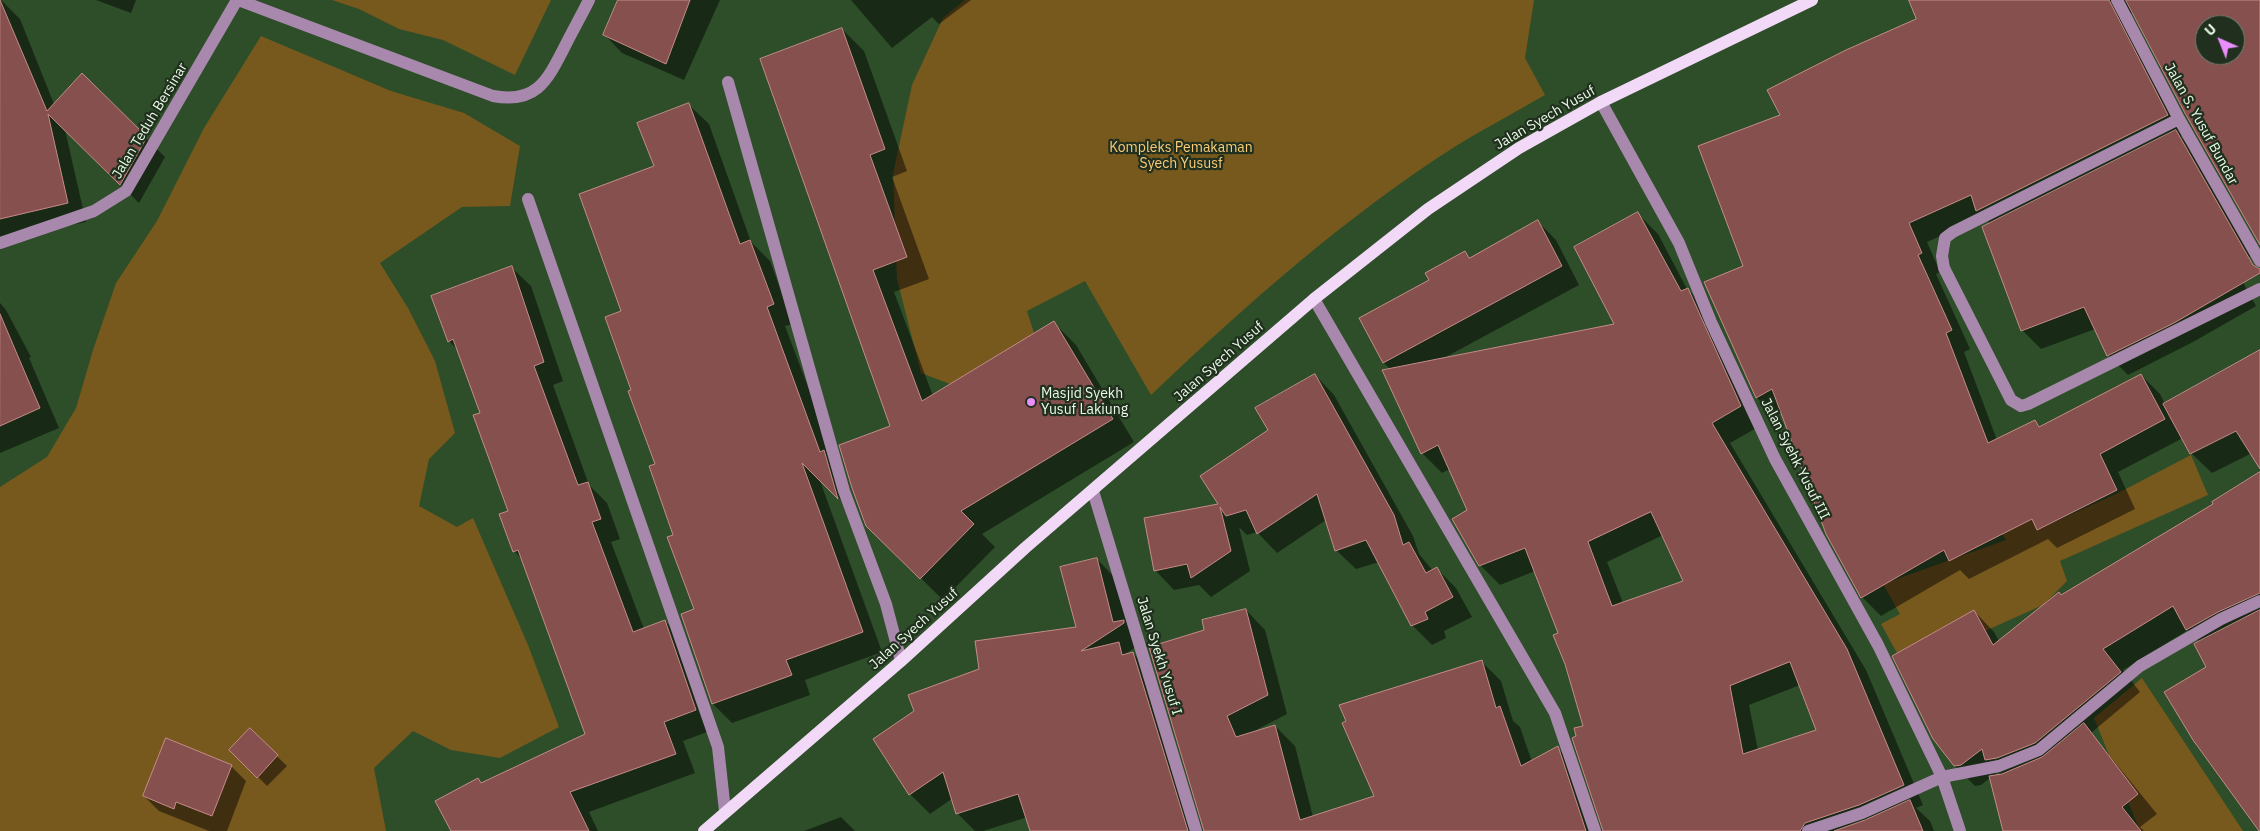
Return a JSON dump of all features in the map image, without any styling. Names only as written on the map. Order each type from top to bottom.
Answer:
[{"type":"main road","name":"Jalan Syech Yusuf","points":[[704,831],[901,661],[1026,548],[1314,299],[1428,209],[1519,148],[1601,102],[1812,0]]},
{"type":"street","points":[[237,0],[493,96],[508,99],[520,97],[538,89],[549,78],[589,0]]},
{"type":"street","name":"Jalan Teduh Bersinar","points":[[0,242],[94,211],[126,191],[237,0]]},
{"type":"street","name":"Jalan S. Yusuf Bundar","points":[[2117,0],[2179,119],[2260,261]]},
{"type":"street","points":[[728,82],[844,491],[886,604],[901,661]]},
{"type":"street","name":"Jalan Syehk Yusuf III","points":[[1601,102],[1679,243],[1711,322],[1775,459],[1878,645],[1942,777],[1960,831]]},
{"type":"street","points":[[2179,119],[1949,235],[1945,238],[1942,256],[1951,285],[2011,400],[2021,406],[2260,289]]},
{"type":"street","points":[[528,199],[718,747],[725,812]]},
{"type":"street","points":[[1314,299],[1555,713],[1595,831]]},
{"type":"street","name":"Jalan Syekh Yusuf I","points":[[1094,491],[1196,831]]},
{"type":"street","points":[[1808,831],[1862,813],[1942,777],[1999,766],[2039,750],[2140,666],[2221,619],[2260,600]]},
{"type":"green space","points":[[332,0],[551,0],[515,75],[443,40],[399,29],[359,9]]},
{"type":"green space","name":"Kompleks Pemakaman Syech Yususf","points":[[965,0],[1534,0],[1525,58],[1545,95],[1456,146],[1375,202],[1260,295],[1151,395],[1085,281],[1027,311],[1034,333],[950,384],[921,373],[897,279],[893,174],[912,85],[943,18]]},
{"type":"green space","points":[[261,36],[391,91],[464,113],[520,146],[510,206],[462,207],[380,263],[408,308],[435,361],[455,433],[429,459],[419,506],[457,527],[473,518],[528,645],[559,727],[500,758],[451,750],[413,731],[374,768],[386,831],[0,831],[0,487],[47,457],[76,408],[116,283],[157,221],[204,128]]},
{"type":"green space","points":[[2191,455],[2208,495],[2060,561],[2067,581],[2043,605],[1985,631],[1974,610],[1897,653],[1881,624],[1900,614],[1883,584],[2006,540],[1974,486],[2010,474],[2037,530],[2118,493]]},
{"type":"green space","points":[[2142,678],[2243,831],[2140,831],[2094,718]]},
{"type":"building","points":[[0,0],[47,111],[82,73],[147,137],[120,185],[48,114],[68,203],[0,219]]},
{"type":"building","points":[[618,0],[690,0],[666,64],[603,35]]},
{"type":"building","points":[[1909,0],[2109,0],[2168,115],[1976,211],[1971,195],[1909,223],[1922,253],[1918,255],[1952,330],[1946,333],[1988,443],[2035,420],[2039,427],[2141,374],[2165,419],[2100,454],[2117,490],[2037,530],[2032,519],[1949,561],[1944,550],[1861,598],[1826,534],[1772,389],[1756,398],[1704,282],[1743,266],[1698,146],[1780,115],[1767,90],[1846,50],[1916,19]]},
{"type":"building","points":[[2126,0],[2260,0],[2260,245],[2186,115]]},
{"type":"building","points":[[842,28],[885,149],[870,155],[907,257],[873,270],[922,401],[1054,321],[1113,419],[961,511],[974,524],[920,579],[866,526],[852,488],[839,445],[890,426],[760,59]]},
{"type":"building","points":[[689,103],[740,244],[750,240],[774,304],[767,307],[820,452],[824,450],[838,499],[802,463],[863,632],[786,660],[792,675],[712,704],[681,614],[694,609],[667,537],[673,535],[649,466],[655,464],[628,391],[631,390],[605,317],[621,311],[579,194],[654,166],[637,123]]},
{"type":"building","points":[[2176,130],[2253,265],[2260,269],[2260,273],[2174,323],[2107,356],[2084,307],[2021,331],[1982,227]]},
{"type":"building","points":[[1638,212],[1681,291],[1688,288],[1741,406],[1712,423],[1847,649],[1904,785],[1859,805],[1805,823],[1800,831],[1603,831],[1572,738],[1576,736],[1574,728],[1583,726],[1565,664],[1553,635],[1558,633],[1525,548],[1479,566],[1452,519],[1467,510],[1438,445],[1421,454],[1382,370],[1614,324],[1574,247]],"holes":[[[1651,512],[1683,581],[1612,606],[1588,542]],[[1790,662],[1816,730],[1743,754],[1730,686]]]},
{"type":"building","points":[[1538,220],[1562,266],[1383,363],[1359,318],[1429,280],[1425,273],[1465,251],[1469,258]]},
{"type":"building","points":[[512,266],[544,362],[534,366],[578,485],[588,482],[601,519],[592,522],[633,632],[665,620],[696,710],[664,722],[676,754],[570,792],[589,831],[451,831],[435,801],[478,778],[481,783],[585,734],[518,550],[513,552],[499,514],[508,511],[473,415],[480,413],[453,339],[448,342],[431,296]]},
{"type":"building","points":[[0,314],[40,408],[0,426]]},
{"type":"building","points":[[2260,350],[2260,469],[2236,431],[2190,454],[2163,404]]},
{"type":"building","points":[[1315,374],[1394,515],[1403,545],[1409,542],[1426,573],[1437,567],[1453,597],[1425,612],[1428,619],[1411,626],[1366,540],[1335,551],[1317,494],[1257,534],[1246,510],[1226,516],[1220,507],[1231,551],[1191,578],[1187,564],[1154,571],[1144,518],[1218,504],[1200,476],[1268,430],[1255,408]]},
{"type":"building","points":[[2260,472],[2260,593],[2218,612],[2186,630],[2173,606],[2103,649],[2121,672],[2035,743],[1997,758],[1985,760],[1982,749],[1961,765],[1954,766],[1933,739],[1892,656],[1974,610],[1993,645],[2059,592],[2061,595],[2213,504],[2212,502]]},
{"type":"building","points":[[1097,558],[1113,622],[1124,620],[1124,623],[1081,651],[1119,642],[1122,655],[1133,652],[1188,831],[1030,831],[1018,794],[956,814],[943,772],[909,795],[873,739],[914,711],[908,695],[979,669],[975,641],[1076,627],[1060,567]]},
{"type":"building","points":[[1246,609],[1268,695],[1227,716],[1236,737],[1275,725],[1300,820],[1374,796],[1342,723],[1346,721],[1339,705],[1482,660],[1496,708],[1500,706],[1521,766],[1558,746],[1586,831],[1204,831],[1149,647],[1204,630],[1202,620]]},
{"type":"building","points":[[2260,610],[2259,831],[2193,740],[2164,692],[2206,667],[2194,644]]},
{"type":"building","points":[[2084,723],[2138,794],[2122,807],[2141,831],[2003,831],[1989,776],[2002,774],[2042,757]]},
{"type":"building","points":[[250,728],[278,755],[257,778],[229,750]]},
{"type":"building","points":[[166,738],[232,765],[212,816],[176,802],[174,809],[143,796]]},
{"type":"building","points":[[1910,800],[1923,831],[1834,831],[1865,820]]},
{"type":"place","name":"Masjid Syekh Yusuf Lakiung","points":[[1031,402]]}]
